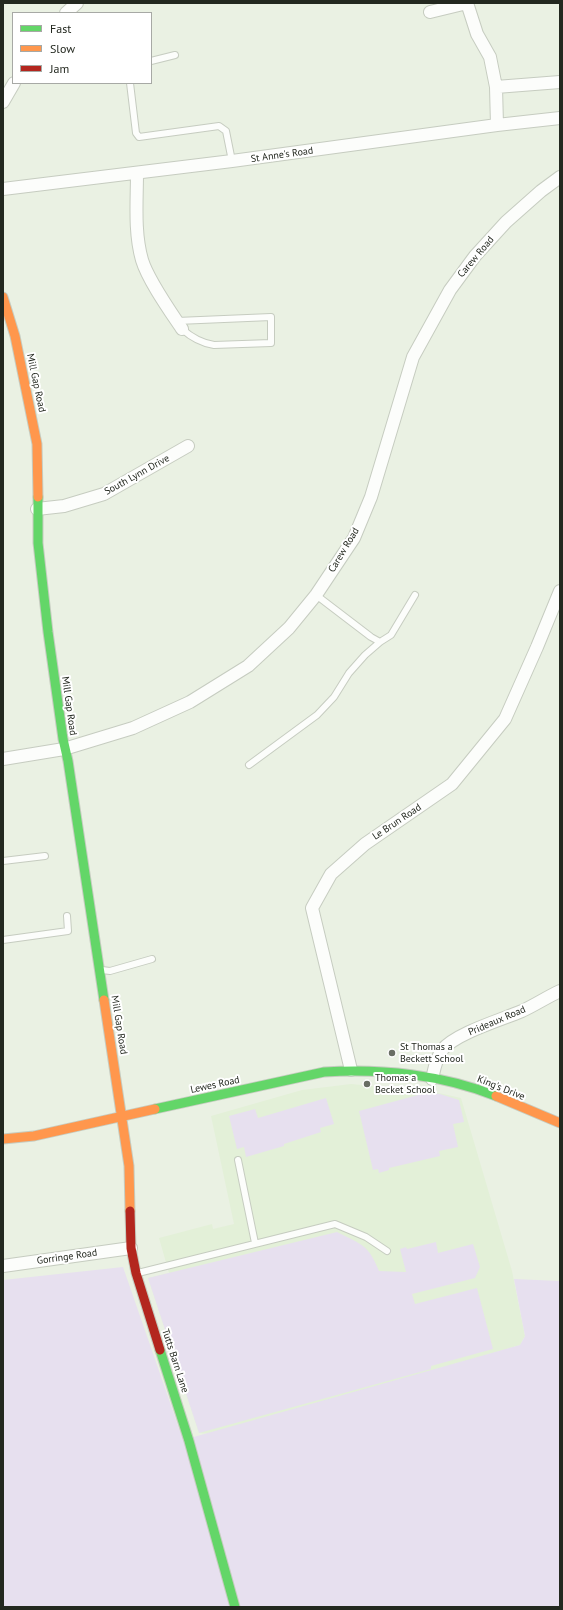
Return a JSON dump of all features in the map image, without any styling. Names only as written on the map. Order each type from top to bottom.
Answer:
[{"type":"street","points":[[67,12],[77,3]]},
{"type":"street","points":[[430,12],[463,4],[468,6],[477,34],[490,57],[496,87],[497,125]]},
{"type":"street","points":[[496,87],[560,82]]},
{"type":"street","points":[[3,102],[13,84]]},
{"type":"street","name":"St Anne's Road","points":[[3,189],[560,118]]},
{"type":"street","points":[[137,173],[137,236],[142,260],[147,272],[179,325]]},
{"type":"street","name":"Carew Road","points":[[3,759],[64,749],[133,728],[190,702],[248,666],[289,628],[316,595],[354,538],[371,497],[413,357],[450,290],[475,256],[506,222],[541,191],[560,177]]},
{"type":"street","name":"Mill Gap Road","points":[[3,297],[15,336],[37,444],[38,543],[46,617],[64,749],[68,761],[99,970],[123,1117]]},
{"type":"street","name":"South Lynn Drive","points":[[37,509],[64,506],[104,494],[188,446]]},
{"type":"street","name":"Le Brun Road","points":[[351,1070],[312,908],[332,874],[365,844],[452,784],[505,719],[560,591]]},
{"type":"street","name":"Prideaux Road","points":[[432,1079],[437,1059],[443,1050],[452,1042],[462,1036],[523,1010],[560,991]]},
{"type":"street","name":"Lewes Road","points":[[3,1139],[34,1136],[324,1072],[351,1070],[381,1071],[432,1079]]},
{"type":"street","name":"King's Drive","points":[[432,1079],[473,1087],[560,1123]]},
{"type":"street","name":"Tutts Barn Lane","points":[[123,1117],[129,1166],[131,1248],[136,1273],[189,1441],[235,1607]]},
{"type":"street","name":"Gorringe Road","points":[[3,1266],[131,1248]]},
{"type":"lane","points":[[152,61],[175,55]]},
{"type":"lane","points":[[130,84],[136,133],[139,137],[219,126],[226,131],[232,161]]},
{"type":"lane","points":[[271,317],[271,343],[214,345],[204,343],[188,335],[179,325],[271,317]]},
{"type":"lane","points":[[316,595],[371,637],[380,642]]},
{"type":"lane","points":[[249,765],[317,715],[334,697],[349,673],[365,655],[391,635],[415,595]]},
{"type":"lane","points":[[3,861],[45,856]]},
{"type":"lane","points":[[3,940],[68,931],[68,916]]},
{"type":"lane","points":[[99,970],[110,971],[152,959]]},
{"type":"lane","points":[[238,1160],[255,1243]]},
{"type":"lane","points":[[136,1273],[335,1224],[366,1237],[387,1251]]},
{"type":"shaded area","points":[[351,1084],[434,1092],[461,1098],[512,1271],[525,1336],[520,1345],[487,1355],[208,1434],[199,1433],[148,1278],[169,1273],[159,1238],[212,1224],[213,1229],[234,1224],[211,1116],[302,1090]]},
{"type":"shaded area","points":[[418,1092],[440,1094],[459,1100],[464,1122],[453,1124],[458,1147],[439,1151],[440,1156],[389,1168],[389,1170],[379,1173],[378,1169],[373,1170],[359,1111],[418,1095]]},
{"type":"shaded area","points":[[326,1098],[334,1124],[320,1128],[321,1132],[284,1144],[284,1146],[246,1157],[244,1147],[237,1149],[229,1116],[255,1109],[258,1118]]},
{"type":"shaded area","points":[[337,1232],[363,1246],[371,1255],[379,1271],[406,1272],[400,1249],[406,1247],[407,1249],[436,1242],[438,1253],[473,1244],[480,1267],[475,1278],[412,1294],[415,1304],[477,1288],[493,1349],[431,1366],[431,1369],[199,1433],[148,1278]]},
{"type":"shaded area","points":[[123,1267],[183,1440],[520,1345],[525,1336],[514,1279],[560,1281],[560,1607],[3,1607],[3,1280]]},
{"type":"traffic: fast","points":[[38,497],[38,543],[48,632],[63,739],[68,761],[104,1000]]},
{"type":"traffic: fast","points":[[155,1109],[324,1072],[346,1071],[389,1072],[433,1078],[455,1083],[496,1096]]},
{"type":"traffic: fast","points":[[160,1350],[189,1441],[235,1607]]},
{"type":"traffic: slow","points":[[3,297],[15,336],[37,444],[38,497]]},
{"type":"traffic: slow","points":[[104,1000],[129,1166],[130,1211]]},
{"type":"traffic: slow","points":[[496,1096],[560,1123]]},
{"type":"traffic: slow","points":[[3,1139],[34,1136],[155,1109]]},
{"type":"traffic: jam","points":[[130,1211],[131,1248],[136,1273],[160,1350]]},
{"type":"place","name":"St Thomas a Beckett School","points":[[392,1053]]},
{"type":"place","name":"Thomas a Becket School","points":[[367,1084]]}]
